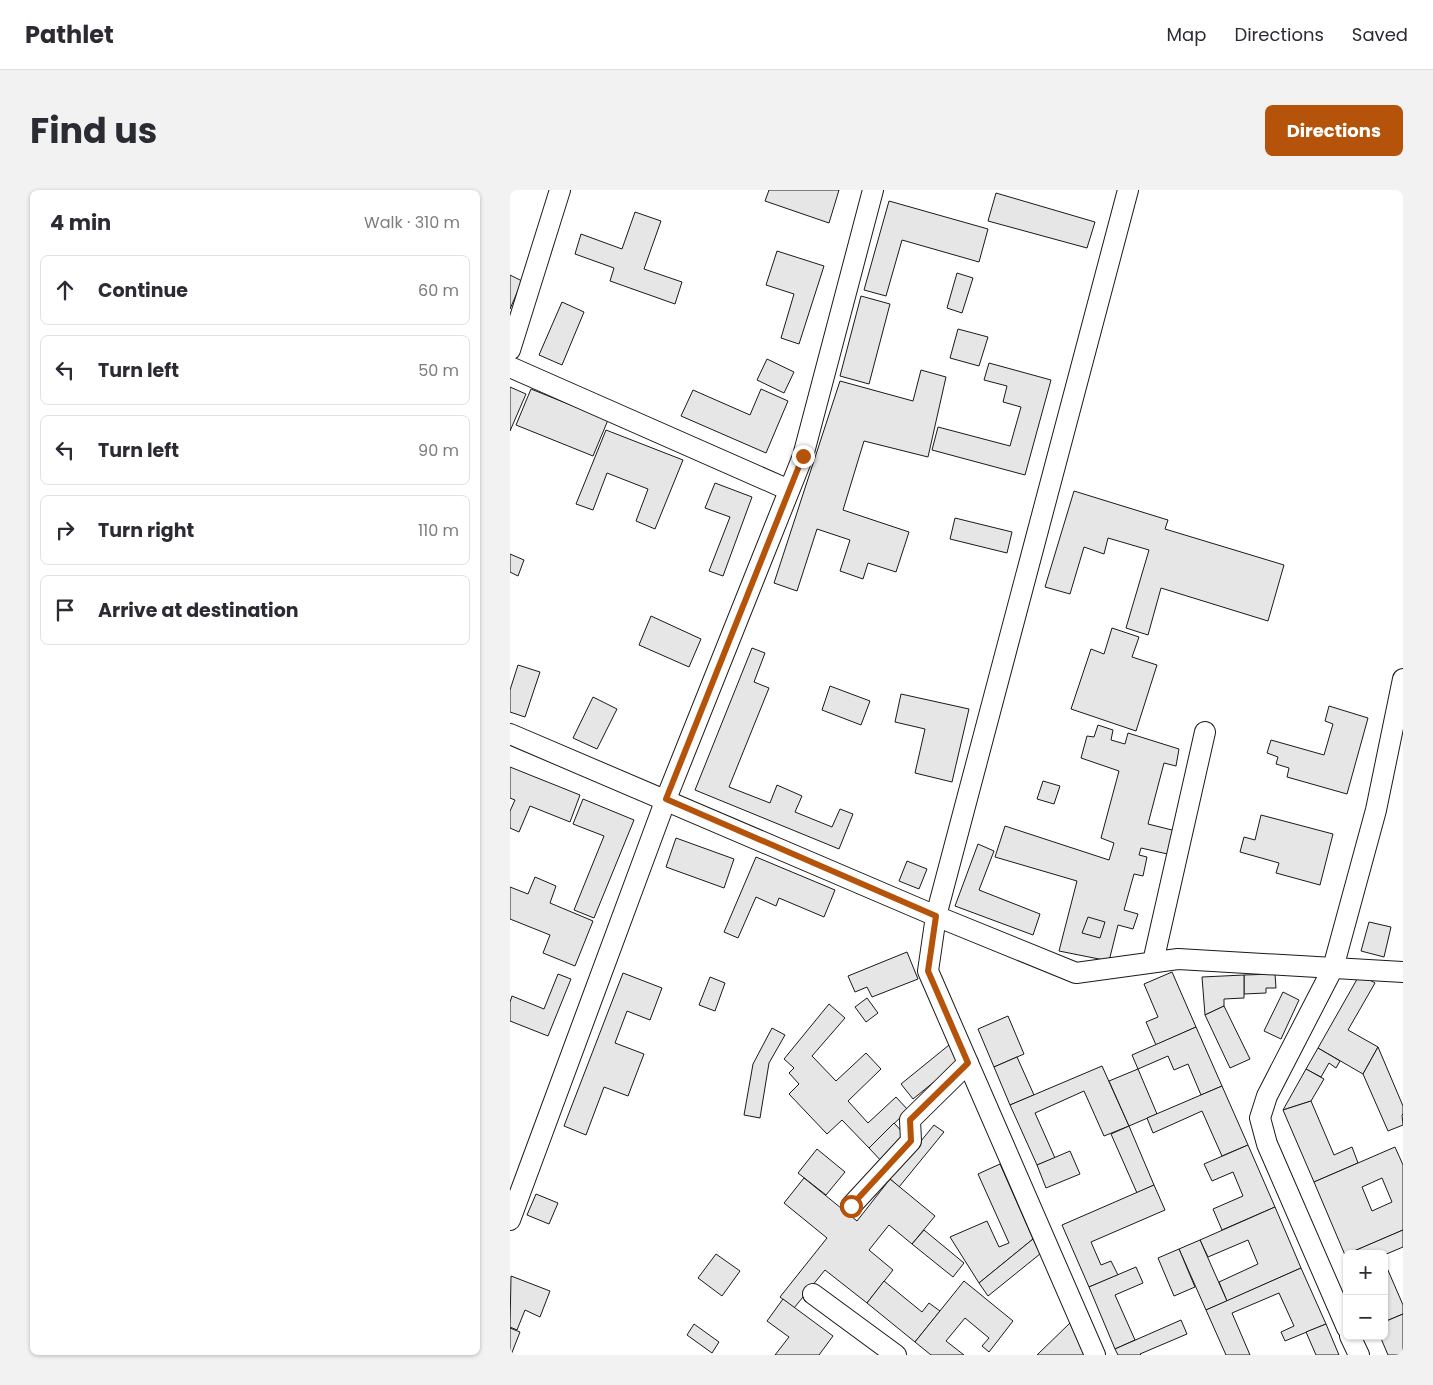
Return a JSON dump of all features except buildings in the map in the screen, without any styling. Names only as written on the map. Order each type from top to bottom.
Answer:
[{"type":"street","points":[[510,350],[560,190]]},
{"type":"street","points":[[510,1220],[666,799],[803,456],[873,190]]},
{"type":"street","points":[[1095,1355],[928,971],[936,916],[1128,190]]},
{"type":"street","points":[[510,367],[789,490]]},
{"type":"street","points":[[1343,1319],[1267,1144],[1260,1118],[1267,1096],[1333,968],[1376,810],[1403,679]]},
{"type":"street","points":[[1153,962],[1205,732]]},
{"type":"street","points":[[510,734],[666,799],[936,916],[1076,973],[1178,959],[1403,972]]},
{"type":"street","points":[[851,1206],[911,1141],[910,1120],[968,1063]]},
{"type":"street","points":[[813,1294],[896,1355]]},
{"type":"street","points":[[1352,1340],[1358,1355]]},
{"type":"route","points":[[803,456],[666,799],[936,916],[928,971],[968,1063],[910,1120],[911,1141],[851,1206]]}]
